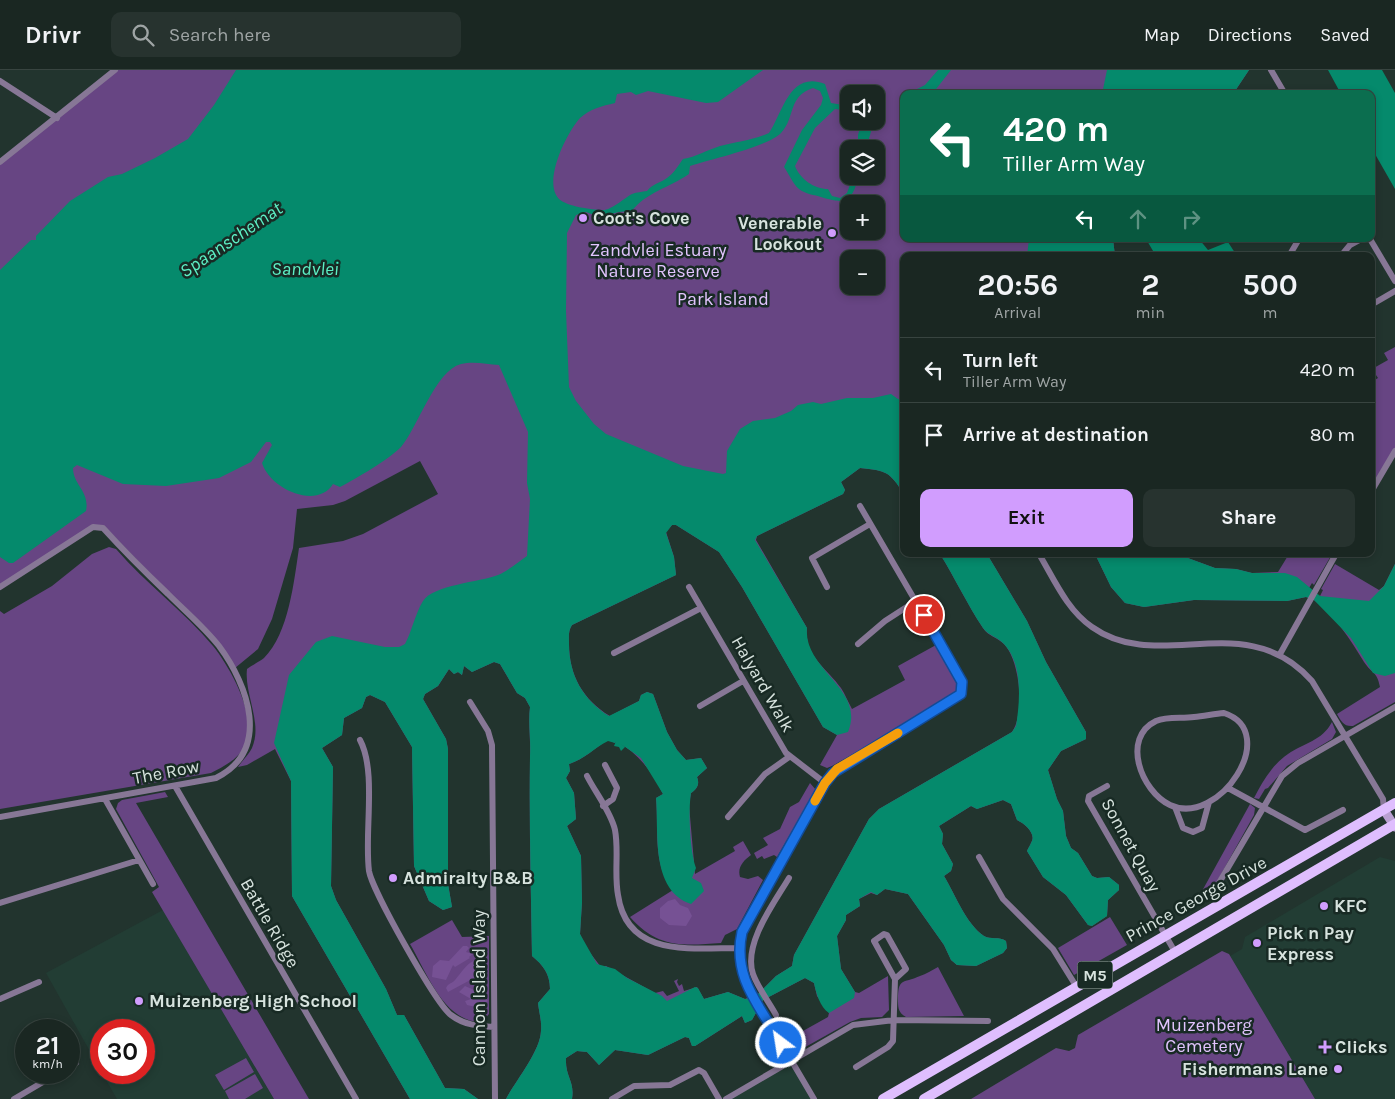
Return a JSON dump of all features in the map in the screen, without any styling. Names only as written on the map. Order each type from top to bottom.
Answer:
[{"type":"main road","name":"Prince George Drive","points":[[883,1099],[1395,803]]},
{"type":"main road","name":"Prince George Drive","points":[[924,1099],[1395,825]]},
{"type":"street","points":[[0,162],[115,70]]},
{"type":"street","points":[[1271,70],[1283,90]]},
{"type":"street","points":[[0,81],[57,118]]},
{"type":"street","points":[[1344,252],[1356,242]]},
{"type":"street","points":[[1372,242],[1395,281]]},
{"type":"street","points":[[1375,303],[1395,291]]},
{"type":"street","points":[[1375,485],[1395,451]]},
{"type":"street","points":[[814,1099],[750,991],[740,969],[739,948],[742,932],[825,783],[842,766],[958,698],[963,687],[961,680],[860,506]]},
{"type":"street","points":[[827,587],[811,560],[813,557],[870,524]]},
{"type":"street","name":"The Row","points":[[0,587],[93,527],[100,527],[208,633],[235,671],[250,722],[249,739],[243,754],[232,768],[216,778],[0,817]]},
{"type":"street","points":[[1041,557],[1077,614],[1091,626],[1113,639],[1136,644],[1248,644],[1280,654],[1300,667],[1312,681],[1383,799],[1384,810],[1395,825]]},
{"type":"street","points":[[1280,654],[1334,557]]},
{"type":"street","name":"Halyard Walk","points":[[689,587],[789,757],[825,783]]},
{"type":"street","points":[[858,644],[885,622],[916,601]]},
{"type":"street","points":[[614,653],[701,608]]},
{"type":"street","points":[[700,706],[743,681]]},
{"type":"street","name":"Cannon Island Way","points":[[470,702],[488,731],[492,745],[495,1099]]},
{"type":"street","points":[[1216,888],[1275,785],[1289,769],[1395,707]]},
{"type":"street","points":[[1224,712],[1237,719],[1246,731],[1247,753],[1228,788],[1209,802],[1192,807],[1175,807],[1162,801],[1146,783],[1138,765],[1143,734],[1149,725],[1159,720],[1224,712]]},
{"type":"street","points":[[360,740],[367,759],[368,863],[373,887],[446,1010],[471,1025],[494,1027]]},
{"type":"street","points":[[728,818],[765,774],[789,757]]},
{"type":"street","points":[[603,806],[613,799],[617,788],[605,766]]},
{"type":"street","points":[[587,776],[615,830],[619,902],[626,919],[634,929],[653,942],[665,946],[739,948]]},
{"type":"street","name":"Battle Ridge","points":[[175,786],[356,1099]]},
{"type":"street","name":"Sonnet Quay","points":[[1107,786],[1089,796],[1088,801],[1175,952]]},
{"type":"street","points":[[1228,788],[1305,830],[1343,810]]},
{"type":"street","points":[[105,799],[153,884]]},
{"type":"street","points":[[1383,799],[1395,803]]},
{"type":"street","points":[[1175,807],[1183,828],[1193,832],[1202,828],[1209,802]]},
{"type":"street","points":[[979,857],[1003,899],[1053,949],[1076,986]]},
{"type":"street","points":[[0,903],[139,860]]},
{"type":"street","points":[[776,1015],[753,975],[752,967],[756,937],[789,878]]},
{"type":"street","points":[[742,932],[756,937]]},
{"type":"street","points":[[856,1067],[890,1045],[893,1038],[895,979],[874,941],[884,934],[887,935],[906,969],[895,979]]},
{"type":"street","points":[[0,999],[38,982]]},
{"type":"street","points":[[726,1099],[854,1025],[894,1020],[988,1021]]},
{"type":"street","points":[[612,1099],[634,1086],[670,1085],[699,1070],[706,1076],[719,1099]]},
{"type":"street","points":[[14,1099],[40,1084]]},
{"type":"shaded area","points":[[1380,857],[1395,861],[1395,1099],[1315,1099],[1230,956],[1242,949],[1245,937]]},
{"type":"shaded area","points":[[675,899],[680,905],[688,908],[692,916],[686,926],[669,925],[660,918],[660,908],[668,901]]},
{"type":"shaded area","name":"Muizenberg High School","points":[[163,910],[274,1099],[117,1099],[108,1084],[155,1084],[155,1019],[90,1019],[90,1051],[80,1034],[80,1019],[72,1019],[46,973]]},
{"type":"shaded area","points":[[463,946],[469,948],[466,952],[473,954],[470,958],[455,967],[453,965],[446,980],[432,977],[433,966],[440,960],[449,961]]},
{"type":"shaded area","points":[[475,960],[480,963],[474,978],[448,992],[447,986],[454,981],[466,966]]},
{"type":"shaded area","points":[[465,986],[481,993],[488,1001],[480,1008],[467,1005],[465,1001],[471,999],[459,992]]},
{"type":"shaded area","points":[[791,1061],[814,1099],[726,1099]]},
{"type":"green space","name":"Sandvlei","points":[[115,70],[1249,70],[1236,90],[900,90],[900,242],[1113,242],[1115,252],[900,252],[900,488],[891,476],[882,471],[860,468],[841,482],[845,490],[843,494],[757,536],[756,540],[807,628],[807,638],[813,654],[841,688],[852,709],[905,680],[898,666],[936,645],[959,683],[959,690],[955,696],[832,766],[827,768],[820,765],[837,735],[823,727],[742,587],[719,552],[676,525],[672,525],[666,532],[674,557],[676,575],[572,625],[569,639],[572,666],[579,686],[592,702],[610,716],[639,701],[641,695],[647,692],[653,694],[667,732],[677,750],[686,760],[701,758],[707,768],[697,777],[698,784],[691,793],[689,805],[695,874],[735,851],[733,847],[743,841],[751,855],[740,867],[740,877],[748,879],[758,876],[763,880],[737,929],[725,935],[721,943],[694,945],[671,943],[650,935],[640,927],[630,917],[673,890],[666,880],[659,858],[656,798],[663,794],[649,770],[638,757],[616,741],[615,743],[608,740],[585,756],[569,764],[570,771],[566,778],[574,793],[576,819],[567,826],[581,856],[582,902],[580,934],[587,949],[601,967],[606,966],[655,993],[663,991],[667,996],[679,991],[674,981],[678,979],[679,986],[682,984],[684,991],[697,987],[704,999],[728,992],[745,999],[758,994],[776,976],[792,966],[794,955],[869,819],[879,809],[1012,732],[1016,724],[1019,687],[1014,662],[1004,644],[987,633],[983,628],[942,557],[989,557],[1027,621],[1046,662],[1086,732],[1086,739],[1061,751],[1048,770],[1057,799],[1063,811],[1066,836],[1071,848],[1078,853],[1092,876],[1097,878],[1109,877],[1119,885],[1119,890],[1108,900],[1107,916],[1092,926],[1088,925],[1066,895],[1043,877],[1027,851],[1032,840],[1031,833],[1027,827],[1017,820],[1011,804],[1003,800],[977,809],[971,806],[939,826],[943,834],[942,844],[953,864],[951,871],[944,876],[966,916],[978,931],[984,936],[1006,941],[1007,948],[1003,953],[976,966],[957,965],[951,960],[944,945],[908,894],[885,889],[877,895],[871,893],[859,899],[860,906],[846,915],[846,920],[837,936],[841,969],[855,992],[859,993],[888,976],[889,1010],[882,1017],[861,1018],[850,1022],[800,1050],[794,1051],[785,1041],[828,1017],[829,1013],[817,996],[814,983],[805,978],[763,1000],[752,1020],[745,1023],[742,1016],[695,1046],[692,1046],[689,1038],[685,1037],[648,1055],[615,1050],[599,1065],[587,1052],[577,1051],[566,1058],[573,1093],[572,1099],[506,1099],[537,1048],[541,1028],[538,1003],[550,989],[549,979],[545,970],[532,956],[530,707],[525,698],[517,693],[500,664],[494,662],[472,672],[464,666],[462,675],[458,672],[454,674],[449,669],[438,686],[425,694],[423,699],[446,739],[448,749],[448,884],[452,907],[443,910],[429,901],[414,866],[412,747],[385,702],[370,695],[366,697],[362,708],[344,718],[342,735],[322,748],[333,767],[331,886],[336,900],[386,989],[397,1015],[404,1015],[445,1088],[464,1089],[478,1099],[410,1099],[292,896],[291,781],[275,749],[247,765],[238,767],[251,750],[255,738],[247,669],[264,658],[279,635],[289,606],[299,548],[343,541],[363,534],[438,494],[420,461],[345,501],[333,505],[297,509],[293,548],[272,619],[258,649],[235,668],[218,643],[103,525],[93,525],[0,586],[0,162]]},
{"type":"green space","points":[[1395,347],[1395,451],[1375,485],[1375,380],[1378,378],[1375,374],[1375,367],[1388,360],[1384,353]]},
{"type":"green space","points":[[109,547],[116,549],[190,621],[220,655],[234,678],[245,705],[249,730],[245,747],[227,764],[211,773],[0,809],[0,611],[4,614],[52,586],[92,554]]},
{"type":"green space","points":[[1096,557],[1185,557],[1215,568],[1236,569],[1252,573],[1278,572],[1287,557],[1330,557],[1314,585],[1312,583],[1309,588],[1320,596],[1323,590],[1321,589],[1335,564],[1379,590],[1384,586],[1395,564],[1395,702],[1353,726],[1347,726],[1341,721],[1337,714],[1380,687],[1379,682],[1376,675],[1364,662],[1342,629],[1314,600],[1306,597],[1287,601],[1194,600],[1144,607],[1125,603],[1111,587]]},
{"type":"green space","points":[[1332,722],[1336,732],[1332,739],[1287,766],[1265,789],[1259,799],[1254,798],[1264,780],[1277,763],[1288,754],[1318,738]]},
{"type":"green space","points":[[810,783],[816,790],[777,857],[774,855],[764,859],[762,856],[757,859],[754,853],[768,845],[763,838],[780,829],[790,807],[799,802]]},
{"type":"green space","points":[[165,792],[168,797],[136,803],[309,1099],[274,1099],[152,892],[159,887],[116,809],[118,803],[122,800]]},
{"type":"green space","points":[[1250,804],[1255,808],[1254,815],[1210,894],[1196,902]]},
{"type":"green space","points":[[1110,917],[1127,945],[1074,975],[1058,948]]},
{"type":"green space","points":[[452,920],[462,937],[489,936],[489,1014],[482,1022],[469,1020],[457,1014],[447,1005],[430,981],[410,944]]},
{"type":"green space","name":"Muizenberg Cemetery","points":[[1222,951],[1229,954],[1315,1099],[971,1099],[1056,1048],[1069,1051],[1075,1048],[1078,1035]]},
{"type":"green space","points":[[938,967],[964,1016],[906,1017],[900,1012],[898,1006],[900,985]]},
{"type":"green space","points":[[246,1058],[254,1072],[224,1090],[215,1075]]},
{"type":"green space","points":[[255,1074],[263,1088],[245,1099],[229,1099],[225,1091]]},
{"type":"water","name":"Sandvlei","points":[[236,70],[763,70],[718,102],[706,103],[648,91],[636,95],[631,92],[617,94],[615,103],[592,110],[580,118],[569,134],[558,157],[553,181],[554,191],[559,199],[567,204],[606,210],[632,194],[647,191],[664,180],[676,169],[683,159],[720,146],[769,133],[789,95],[796,88],[803,83],[813,81],[825,84],[831,103],[840,104],[840,110],[835,109],[815,128],[795,166],[800,175],[808,182],[823,189],[828,189],[832,196],[840,198],[840,201],[801,191],[784,167],[802,130],[821,105],[823,98],[820,91],[813,88],[805,92],[795,102],[786,127],[774,138],[752,148],[690,166],[689,174],[651,195],[631,212],[618,212],[606,216],[586,212],[576,215],[567,233],[566,311],[569,387],[576,401],[594,424],[606,434],[683,466],[723,474],[726,473],[727,451],[740,429],[753,421],[775,418],[791,411],[798,405],[813,402],[821,404],[847,398],[873,398],[891,394],[900,399],[900,488],[891,476],[882,471],[860,468],[841,482],[845,490],[843,494],[757,536],[755,540],[807,628],[808,643],[814,656],[842,691],[849,704],[851,717],[848,732],[837,735],[823,727],[742,587],[719,552],[676,525],[672,525],[666,533],[674,557],[676,575],[572,625],[569,636],[572,666],[579,686],[592,702],[609,716],[639,701],[641,695],[647,692],[653,694],[667,732],[677,750],[686,760],[701,758],[707,768],[697,777],[697,786],[691,793],[690,831],[696,868],[692,878],[701,883],[704,891],[691,904],[678,897],[669,886],[663,873],[659,858],[656,798],[663,794],[641,758],[621,744],[625,747],[621,751],[619,747],[614,746],[616,741],[615,743],[608,741],[569,764],[570,771],[566,778],[574,793],[576,819],[567,826],[581,856],[582,902],[580,934],[597,964],[615,969],[627,978],[662,996],[667,1001],[695,987],[698,988],[704,999],[728,992],[745,999],[751,998],[758,994],[776,976],[792,966],[794,955],[869,819],[879,809],[1012,732],[1016,726],[1019,684],[1010,652],[1004,644],[983,628],[942,557],[989,557],[1027,621],[1046,662],[1086,732],[1086,739],[1061,751],[1048,770],[1057,799],[1063,811],[1066,836],[1071,848],[1078,853],[1092,876],[1097,878],[1109,877],[1119,885],[1119,890],[1108,900],[1107,916],[1092,926],[1088,925],[1066,895],[1043,877],[1027,851],[1032,840],[1031,833],[1027,827],[1017,820],[1011,804],[1003,800],[977,809],[971,806],[939,826],[943,834],[942,844],[953,864],[951,871],[944,876],[966,916],[978,931],[984,936],[1006,941],[1007,948],[1003,953],[976,966],[957,965],[951,960],[944,945],[908,894],[885,889],[877,895],[871,892],[859,899],[860,906],[846,915],[846,920],[837,936],[841,969],[855,992],[854,998],[829,1013],[821,1004],[814,983],[805,978],[763,1000],[752,1020],[745,1023],[742,1016],[695,1046],[692,1046],[689,1038],[685,1037],[648,1055],[615,1050],[599,1065],[587,1052],[577,1051],[566,1058],[573,1093],[572,1099],[506,1099],[537,1048],[541,1028],[538,1003],[550,989],[549,979],[545,970],[532,956],[530,707],[525,698],[517,693],[500,664],[494,662],[472,672],[464,666],[462,675],[458,672],[454,674],[449,669],[438,686],[425,694],[423,699],[446,739],[448,749],[448,884],[452,907],[443,910],[429,901],[414,866],[412,747],[385,702],[370,695],[366,697],[362,708],[344,718],[342,735],[322,748],[333,767],[331,886],[336,900],[386,989],[397,1015],[404,1015],[445,1088],[464,1089],[478,1099],[410,1099],[292,896],[291,781],[274,743],[289,675],[316,642],[332,636],[385,647],[399,647],[405,644],[420,606],[428,596],[446,588],[498,575],[527,556],[530,499],[527,483],[528,432],[499,365],[470,363],[461,364],[452,369],[435,388],[401,447],[355,479],[340,487],[333,484],[326,492],[316,495],[306,496],[294,493],[274,481],[262,463],[272,445],[270,442],[266,442],[251,462],[219,478],[166,486],[123,484],[77,465],[73,468],[74,474],[86,498],[86,511],[13,563],[9,563],[0,557],[0,270],[31,240],[36,240],[36,236],[70,201],[108,177],[122,174],[188,139],[214,105]]},
{"type":"water","points":[[938,70],[951,70],[935,90],[915,90],[925,85]]},
{"type":"water","points":[[1107,70],[1249,70],[1236,90],[1103,90]]},
{"type":"water","points":[[1328,70],[1382,70],[1395,93],[1395,189],[1375,154],[1375,90],[1339,90]]},
{"type":"water","points":[[859,130],[871,130],[869,140],[858,140]]},
{"type":"water","name":"Sandvlei","points":[[850,185],[855,185],[851,195],[844,195]]},
{"type":"water","points":[[1029,242],[1113,242],[1115,252],[1027,252]]},
{"type":"water","points":[[1148,242],[1201,242],[1208,250],[1228,242],[1234,252],[1154,252]]},
{"type":"water","points":[[1096,557],[1185,557],[1215,568],[1236,569],[1252,573],[1285,573],[1297,577],[1320,596],[1369,601],[1384,586],[1395,564],[1395,673],[1385,676],[1373,673],[1351,638],[1314,600],[1306,597],[1287,601],[1194,600],[1144,607],[1125,603],[1111,587]]},
{"type":"slow traffic","points":[[815,801],[825,783],[837,769],[898,733]]},
{"type":"place","name":"Coot's Cove","points":[[583,218]]},
{"type":"place","name":"Venerable Lookout","points":[[832,233]]},
{"type":"place","name":"Admiralty B&B","points":[[393,878]]},
{"type":"place","name":"KFC","points":[[1324,906]]},
{"type":"place","name":"Pick n Pay Express","points":[[1257,943]]},
{"type":"place","name":"Muizenberg High School","points":[[139,1001]]},
{"type":"place","name":"Clicks","points":[[1325,1047]]},
{"type":"place","name":"Fishermans Lane","points":[[1338,1069]]},
{"type":"route","points":[[781,1043],[750,991],[740,969],[739,948],[742,932],[825,783],[833,773],[958,698],[961,694],[962,682],[924,615]]},
{"type":"water label","name":"Spaanschemat","points":[[231,240]]},
{"type":"park label","name":"Zandvlei Estuary Nature Reserve","points":[[658,260]]},
{"type":"park label","name":"Park Island","points":[[723,299]]}]
